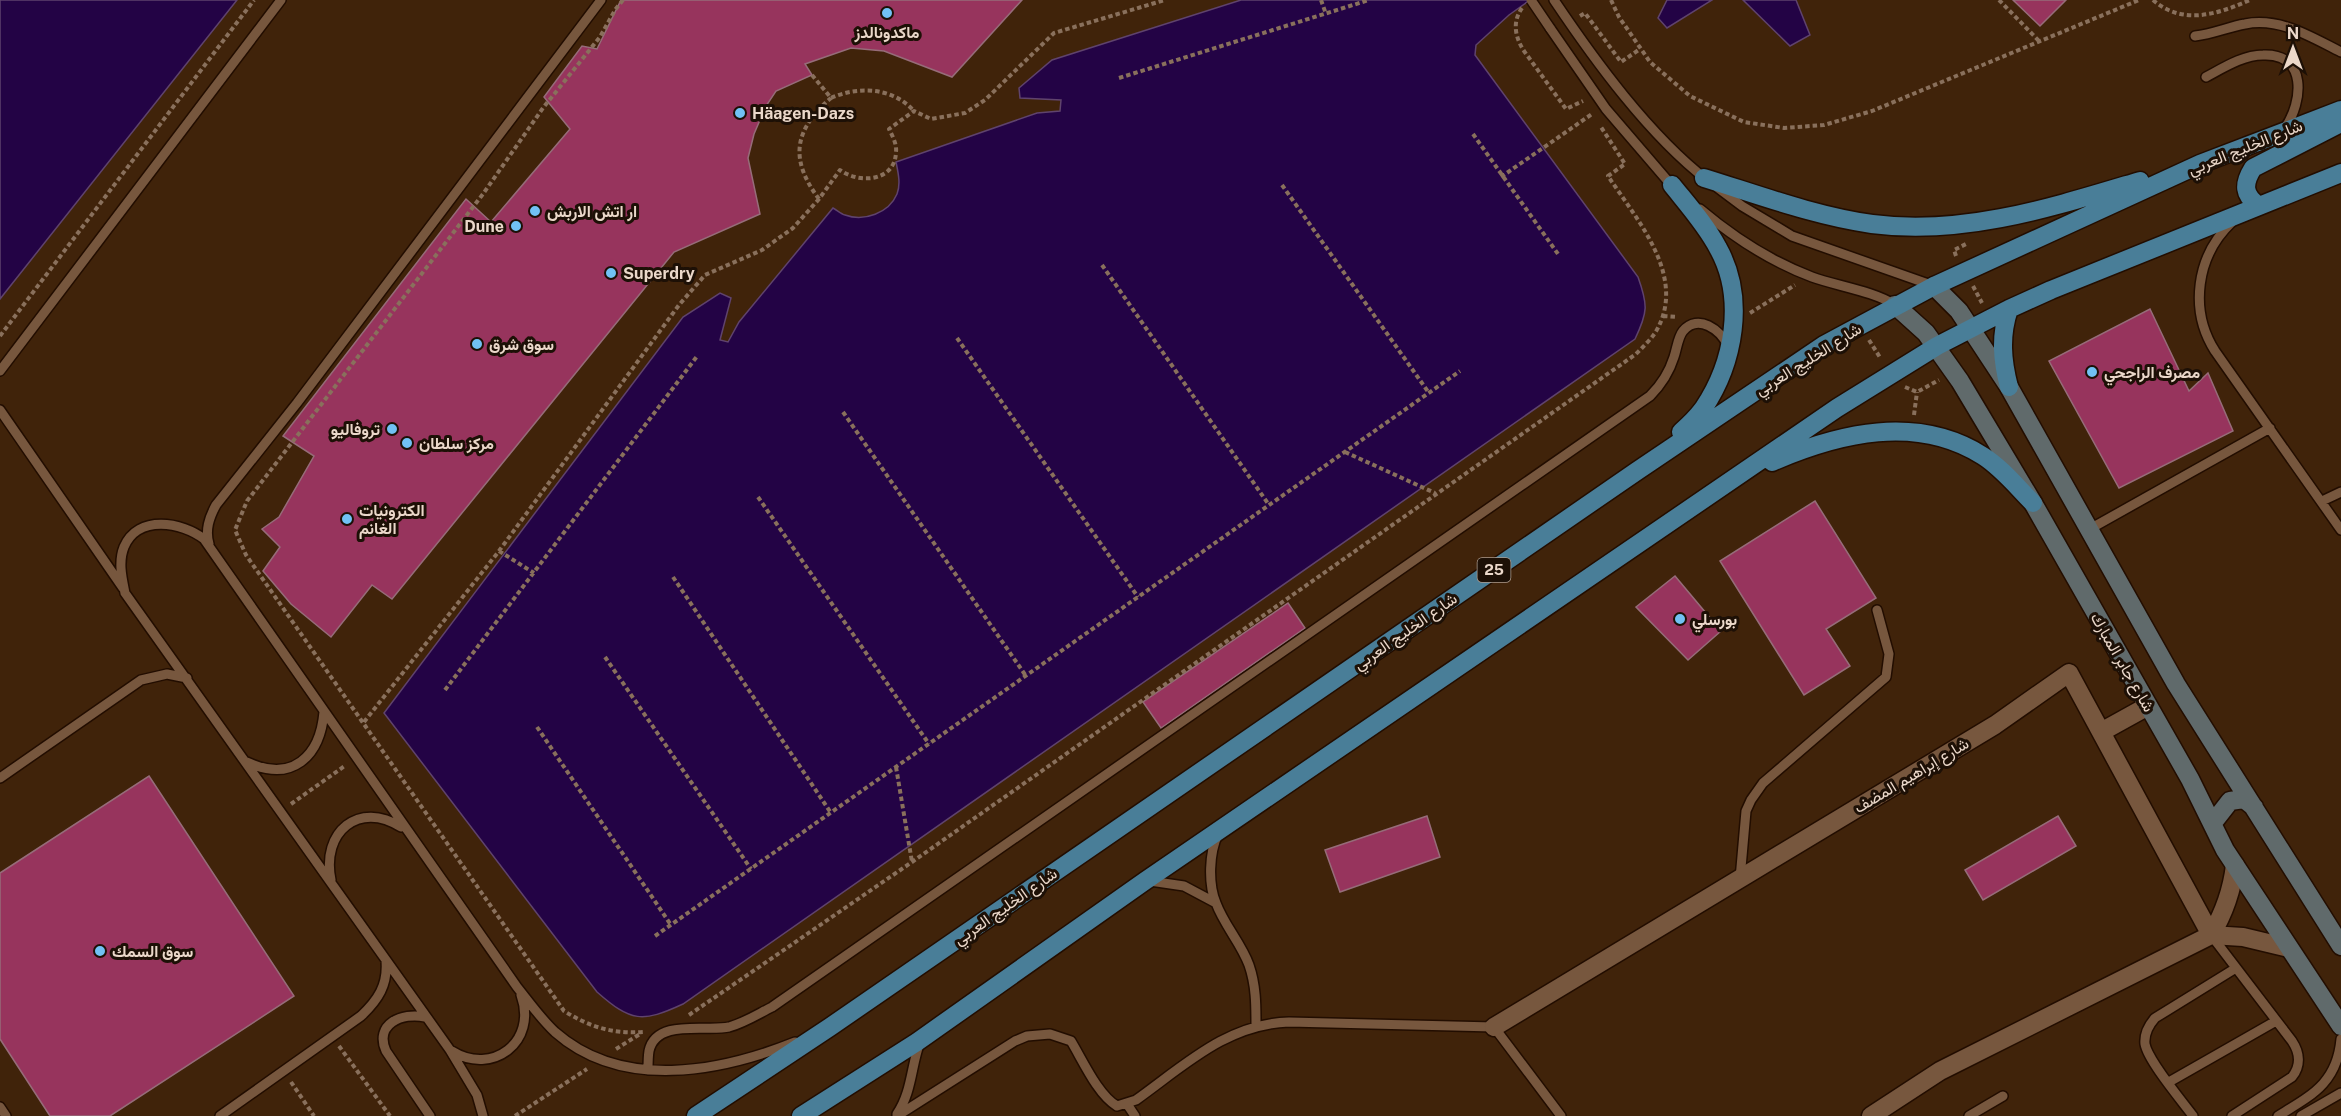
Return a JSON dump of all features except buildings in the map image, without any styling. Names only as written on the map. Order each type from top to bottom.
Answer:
[{"type":"main road","name":"شارع الخليج العربي","points":[[696,1116],[830,1027],[1637,471],[1824,345],[1934,286],[2200,164],[2341,110]]},
{"type":"main road","points":[[2259,206],[2250,199],[2246,191],[2247,178],[2253,168],[2341,123]]},
{"type":"main road","points":[[1704,178],[1837,218],[1874,224],[1932,227],[1967,224],[2018,215],[2200,164]]},
{"type":"main road","points":[[801,1116],[922,1038],[1145,881],[1837,408],[1937,346],[2051,290],[2341,173]]},
{"type":"main road","points":[[1637,471],[1677,437],[1702,411],[1725,369],[1734,323],[1732,285],[1719,250],[1672,185]]},
{"type":"main road","points":[[1934,286],[1953,304],[1971,328],[2009,387],[2186,700],[2341,945]]},
{"type":"main road","name":"شارع جابر المبارك","points":[[1896,305],[1937,346],[1960,381],[2033,503],[2190,779],[2225,850],[2341,1026]]},
{"type":"main road","points":[[2009,309],[2004,324],[2002,353],[2009,387]]},
{"type":"main road","points":[[1734,479],[1792,454],[1833,440],[1862,433],[1912,432],[1949,439],[1984,457],[2001,470],[2033,503]]},
{"type":"main road","points":[[2212,824],[2230,801],[2244,799],[2254,807]]},
{"type":"street","name":"شارع إبراهيم المضف","points":[[1494,1027],[1995,725],[2069,673],[2211,935]]},
{"type":"street","points":[[2101,732],[2148,706]]},
{"type":"street","points":[[2211,935],[2225,909],[2234,880],[2235,865]]},
{"type":"street","points":[[1871,1116],[1940,1071],[2211,935],[2243,937],[2289,948]]},
{"type":"lane","points":[[0,371],[281,0]]},
{"type":"lane","points":[[209,546],[208,521],[216,505],[297,404],[601,0]]},
{"type":"lane","points":[[1554,0],[1640,115],[1677,155],[1704,178],[1742,206],[1792,236],[1934,286]]},
{"type":"lane","points":[[1530,2],[1606,109],[1672,185],[1710,218],[1781,263],[1809,276],[1881,298],[1896,305]]},
{"type":"lane","points":[[2195,36],[2212,34],[2247,23],[2267,23],[2296,30],[2341,52]]},
{"type":"lane","points":[[2206,77],[2244,58],[2254,56],[2272,56],[2287,62],[2296,74],[2299,93],[2295,111],[2283,131]]},
{"type":"lane","points":[[2241,214],[2221,234],[2205,265],[2199,293],[2200,318],[2207,340],[2341,530]]},
{"type":"lane","points":[[648,1070],[651,1045],[663,1034],[686,1027],[727,1027],[772,1007],[1650,396],[1666,378],[1680,337],[1688,327],[1693,324],[1710,326],[1724,338],[1729,349]]},
{"type":"lane","points":[[0,410],[125,593],[450,1050],[477,1095],[483,1116]]},
{"type":"lane","points":[[2088,530],[2270,428]]},
{"type":"lane","points":[[2322,501],[2341,492]]},
{"type":"lane","points":[[125,593],[121,574],[121,555],[127,541],[140,530],[156,524],[175,524],[198,534],[209,546],[517,987],[555,1032],[574,1046],[601,1059],[631,1068],[688,1070],[740,1060],[793,1043],[830,1027]]},
{"type":"lane","points":[[1740,879],[1746,811],[1763,783],[1886,677],[1890,654],[1877,610]]},
{"type":"lane","points":[[0,778],[141,680],[167,674],[187,678]]},
{"type":"lane","points":[[247,762],[274,769],[301,763],[309,756],[317,743],[324,712]]},
{"type":"lane","points":[[332,885],[329,857],[334,839],[345,827],[361,819],[378,818],[393,822],[406,830]]},
{"type":"lane","points":[[1220,830],[1214,844],[1212,859],[1215,903],[1243,951],[1249,967],[1254,984],[1256,1025]]},
{"type":"lane","points":[[1145,881],[1162,881],[1184,886],[1215,903]]},
{"type":"lane","points":[[2211,935],[2296,1047],[2299,1060],[2296,1072],[2286,1081],[2232,1116]]},
{"type":"lane","points":[[220,1116],[361,1016],[374,1003],[384,985],[386,961]]},
{"type":"lane","points":[[2193,1116],[2147,1050],[2145,1036],[2151,1023],[2236,968]]},
{"type":"lane","points":[[450,1050],[461,1057],[481,1058],[501,1054],[514,1046],[522,1034],[525,1018],[524,1005],[517,987]]},
{"type":"lane","points":[[425,1017],[408,1015],[396,1018],[387,1025],[383,1035],[386,1051],[430,1116]]},
{"type":"lane","points":[[2169,1082],[2276,1021]]},
{"type":"lane","points":[[896,1116],[1015,1041],[1039,1034],[1050,1034],[1071,1041],[1108,1101],[1117,1106],[1127,1104],[1219,1041],[1256,1025],[1289,1022],[1494,1027],[1561,1116]]},
{"type":"lane","points":[[2278,1116],[2314,1094],[2323,1085],[2337,1063],[2341,1026]]},
{"type":"lane","points":[[896,1116],[910,1089],[922,1038]]},
{"type":"lane","points":[[2301,1116],[2341,1093]]},
{"type":"lane","points":[[1969,1116],[2003,1096]]},
{"type":"lane","points":[[1127,1104],[1136,1116]]},
{"type":"lane","points":[[0,1107],[6,1116]]},
{"type":"path","points":[[0,336],[254,0]]},
{"type":"path","points":[[515,1116],[644,1032],[624,1034],[603,1030],[582,1022],[564,1011],[246,555],[235,530],[247,501],[483,194],[543,108],[600,38],[623,0]]},
{"type":"path","points":[[819,199],[808,185],[802,171],[801,139],[808,121],[831,98],[843,93],[872,90],[902,101],[914,111],[931,119],[965,113],[985,100],[1054,33],[1165,0]]},
{"type":"path","points":[[1321,0],[1326,14]]},
{"type":"path","points":[[1119,78],[1369,0]]},
{"type":"path","points":[[1611,0],[1650,62],[1690,96],[1744,122],[1784,128],[1824,125],[1872,111],[2139,0]]},
{"type":"path","points":[[1999,0],[2039,41]]},
{"type":"path","points":[[2153,0],[2169,12],[2193,15],[2220,13],[2250,0]]},
{"type":"path","points":[[687,1016],[912,862],[1636,354],[1654,333],[1663,316],[1666,285],[1657,250],[1608,176],[1625,164],[1582,99],[1566,109],[1519,43],[1516,34],[1517,15],[1530,2]]},
{"type":"path","points":[[1585,13],[1621,62],[1640,49]]},
{"type":"path","points":[[812,75],[831,98]]},
{"type":"path","points":[[364,722],[499,551],[679,305],[705,275],[762,250],[793,228],[819,199],[840,170],[850,177],[867,180],[879,177],[891,167],[896,152],[889,129],[914,111]]},
{"type":"path","points":[[1501,177],[1592,114]]},
{"type":"path","points":[[1473,134],[1501,177],[1558,254]]},
{"type":"path","points":[[1282,185],[1429,393]]},
{"type":"path","points":[[1102,265],[1269,505]]},
{"type":"path","points":[[957,338],[1138,597]]},
{"type":"path","points":[[445,690],[698,355]]},
{"type":"path","points":[[656,936],[1461,371]]},
{"type":"path","points":[[1912,432],[1917,392]]},
{"type":"path","points":[[843,412],[1026,676]]},
{"type":"path","points":[[1345,452],[1436,493]]},
{"type":"path","points":[[758,497],[929,744]]},
{"type":"path","points":[[499,551],[534,573]]},
{"type":"path","points":[[673,577],[831,813]]},
{"type":"path","points":[[605,657],[751,869]]},
{"type":"path","points":[[537,727],[671,925]]},
{"type":"path","points":[[280,811],[378,743]]},
{"type":"path","points":[[896,767],[912,862]]},
{"type":"path","points":[[332,1036],[390,1116]]},
{"type":"path","points":[[283,1071],[314,1116]]},
{"type":"shaded area","points":[[0,0],[237,0],[0,299]]},
{"type":"shaded area","points":[[1241,0],[1530,0],[1509,15],[1476,45],[1475,55],[1638,277],[1644,295],[1645,308],[1635,339],[683,1004],[647,1016],[628,1014],[619,1009],[597,992],[384,713],[683,317],[720,293],[731,298],[720,340],[728,342],[739,322],[833,208],[852,217],[860,217],[882,211],[893,201],[897,194],[899,178],[896,162],[1037,113],[1060,111],[1061,100],[1020,98],[1019,88],[1052,60]]},
{"type":"shaded area","points":[[1667,0],[1712,0],[1667,28],[1658,18]]},
{"type":"shaded area","points":[[1743,0],[1796,0],[1810,35],[1790,46]]},
{"type":"place","name":"ماكدونالدز","points":[[887,13]]},
{"type":"place","name":"Häagen-Dazs","points":[[740,113]]},
{"type":"place","name":"ار اتش الاربش","points":[[535,211]]},
{"type":"place","name":"Dune","points":[[516,226]]},
{"type":"place","name":"Superdry","points":[[611,273]]},
{"type":"place","name":"سوق شرق","points":[[477,344]]},
{"type":"place","name":"مصرف الراجحي","points":[[2092,372]]},
{"type":"place","name":"تروفاليو","points":[[392,429]]},
{"type":"place","name":"مركز سلطان","points":[[407,443]]},
{"type":"place","name":"الكترونيات الغانم","points":[[347,519]]},
{"type":"place","name":"بورسلي","points":[[1680,619]]},
{"type":"place","name":"سوق السمك","points":[[100,951]]}]
